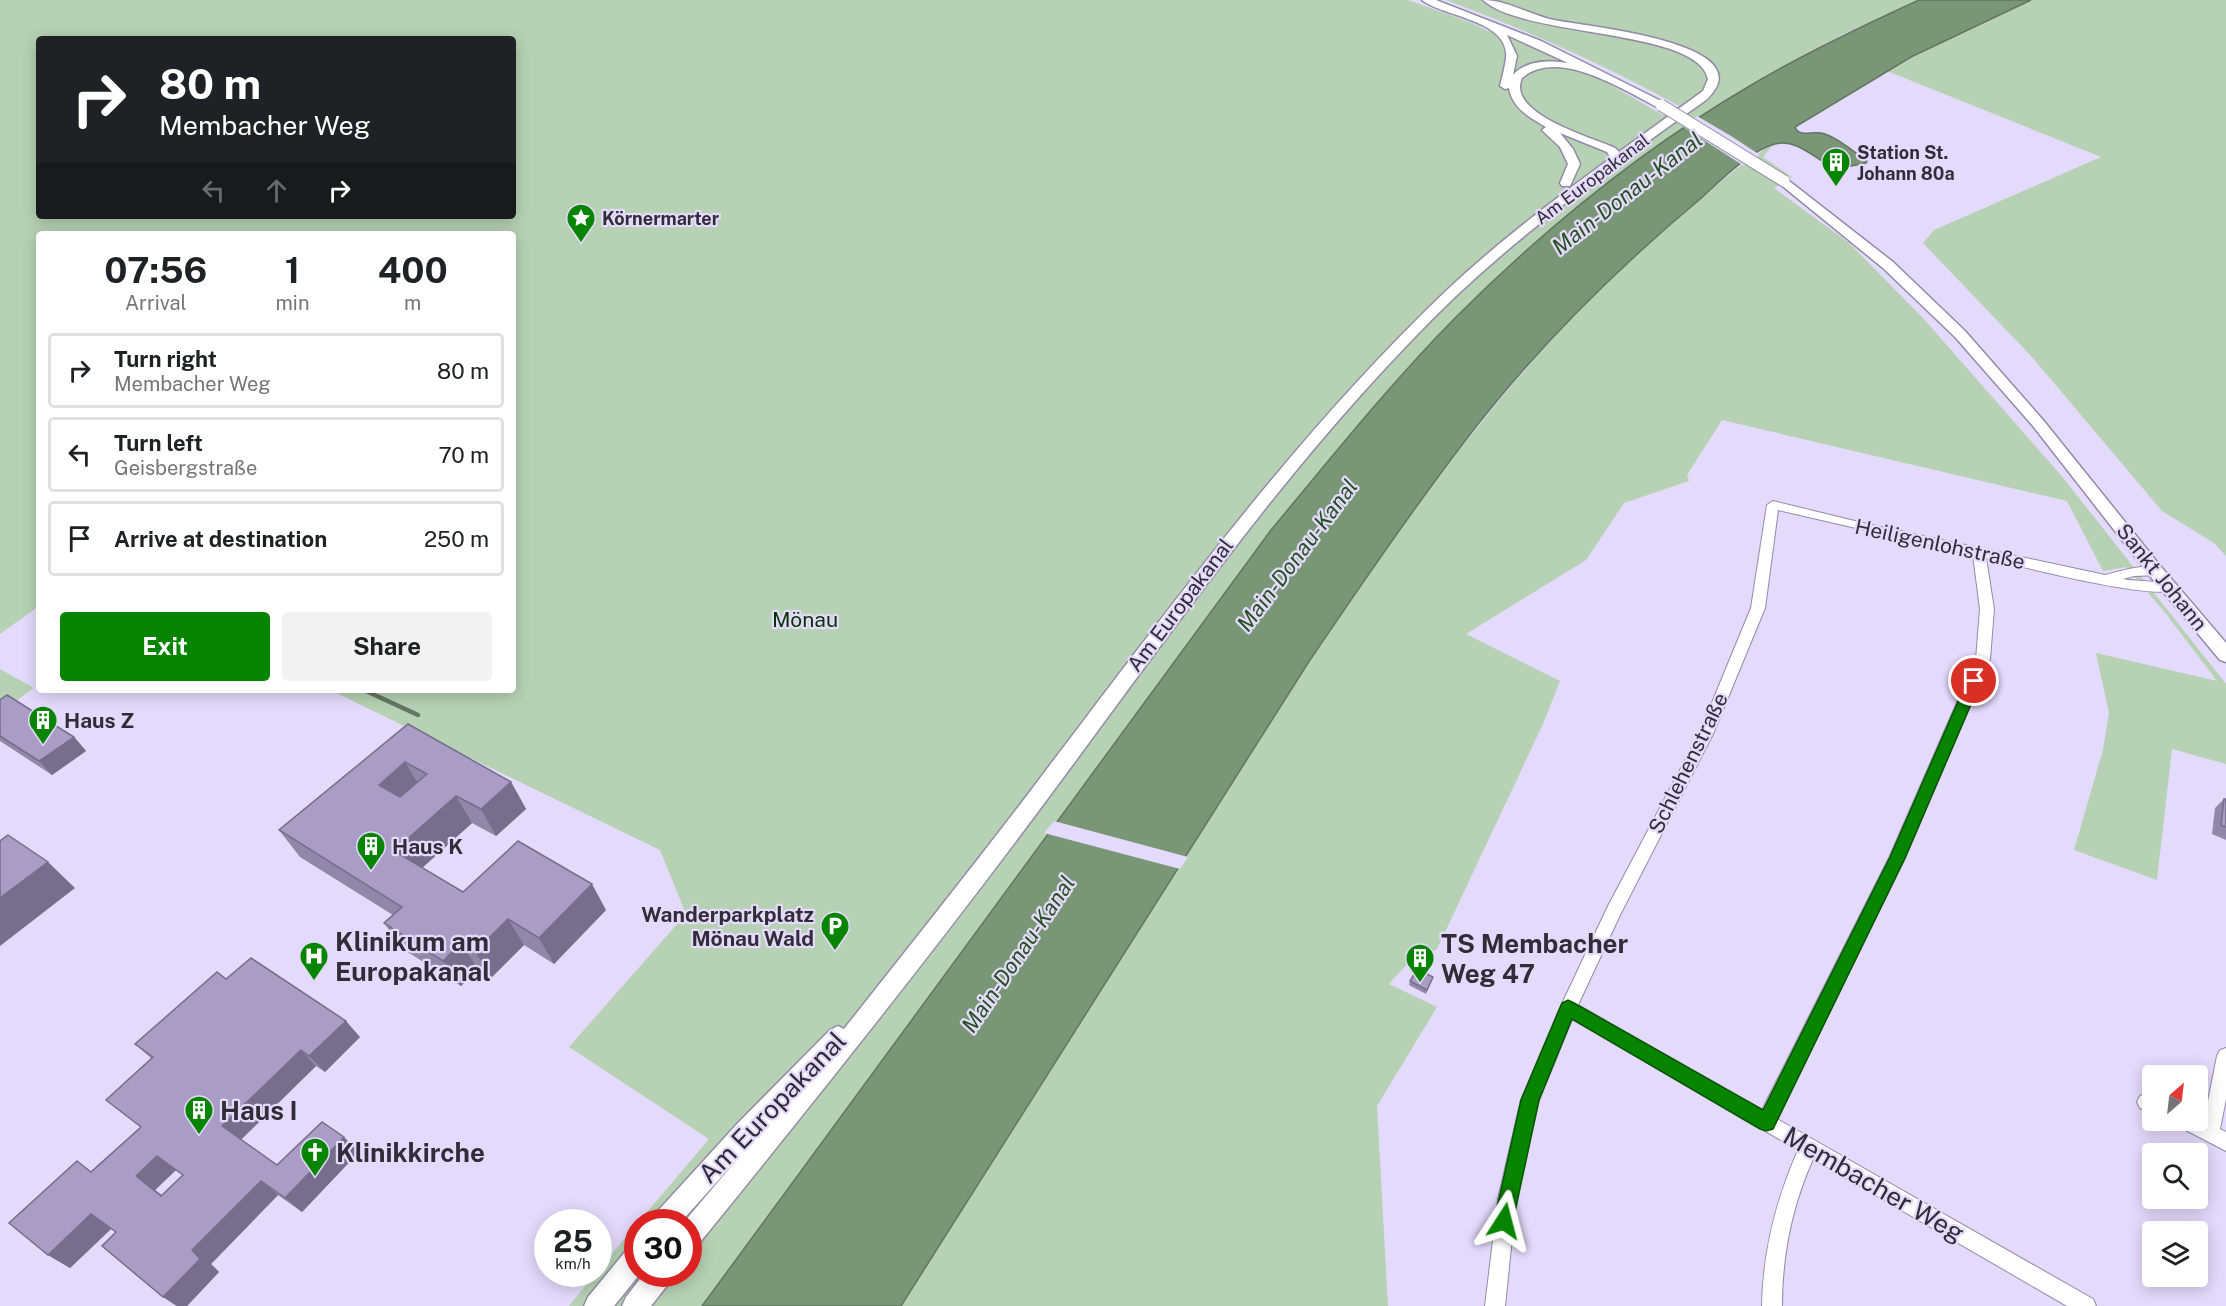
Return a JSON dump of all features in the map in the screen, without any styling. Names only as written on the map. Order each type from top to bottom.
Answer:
[{"type":"main road","points":[[1427,0],[1492,24],[1603,74]]},
{"type":"main road","name":"Am Europakanal","points":[[1488,0],[1534,18],[1649,39],[1684,50],[1698,57],[1713,74],[1712,87],[1708,93],[1675,117],[1566,183],[1517,229],[1509,242]]},
{"type":"main road","points":[[1492,24],[1506,40],[1510,49],[1511,63],[1506,76],[1505,89],[1512,103],[1533,122],[1559,137],[1615,154]]},
{"type":"main road","points":[[1603,74],[1573,66],[1538,66],[1519,74],[1513,87],[1520,102],[1537,116],[1615,154]]},
{"type":"main road","name":"Sankt Johann","points":[[1603,74],[1661,105],[1784,181],[1888,265],[1951,325],[2038,423],[2156,572],[2226,655]]},
{"type":"main road","points":[[1559,137],[1570,149],[1574,164],[1566,183]]},
{"type":"main road","name":"Am Europakanal","points":[[702,1220],[766,1144],[883,995],[1269,490],[1347,400],[1400,344],[1509,242],[1615,154]]},
{"type":"main road","name":"Am Europakanal","points":[[677,1209],[779,1096],[883,995]]},
{"type":"main road","points":[[597,1306],[624,1273]]},
{"type":"main road","points":[[635,1306],[650,1287]]},
{"type":"street","name":"Heiligenlohstraße","points":[[1773,506],[2137,587],[2170,588]]},
{"type":"street","name":"Schlehenstraße","points":[[1496,1306],[1507,1198],[1530,1100],[1568,1008],[1614,911],[1706,734],[1758,608],[1773,506]]},
{"type":"street","points":[[1766,1122],[1897,858],[1983,659],[1987,609],[1979,553]]},
{"type":"street","name":"Heiligenlohstraße","points":[[2108,579],[2133,572],[2156,572]]},
{"type":"street","name":"Membacher Weg","points":[[1568,1008],[2079,1304]]},
{"type":"street","points":[[2218,1137],[2226,1056]]},
{"type":"street","points":[[1772,1306],[1779,1229],[1792,1181],[1809,1146]]},
{"type":"green space","name":"Mönau","points":[[0,0],[1408,0],[1488,31],[1504,34],[1588,72],[1663,115],[1679,106],[1565,49],[1446,0],[1481,0],[1494,6],[1500,3],[1496,0],[1919,0],[1842,35],[1753,84],[1692,123],[1626,170],[1524,253],[1455,318],[1372,408],[1052,828],[702,1306],[569,1306],[584,1287],[612,1287],[612,1254],[624,1240],[624,1287],[702,1287],[702,1209],[650,1209],[709,1139],[569,1047],[686,914],[660,850],[336,693],[516,693],[516,231],[36,231],[36,608],[0,634]]},
{"type":"green space","points":[[2031,0],[2226,0],[2226,556],[2214,543],[2162,511],[2032,357],[1923,243],[1934,230],[2101,157],[1887,71],[1952,36]]},
{"type":"green space","points":[[1773,144],[1763,157],[1792,177],[1774,188],[1849,243],[1922,317],[2060,474],[2226,684],[2226,764],[2172,749],[2157,880],[2074,850],[2103,750],[2109,713],[2096,653],[2217,681],[2167,615],[2126,567],[2103,571],[2067,501],[1722,420],[1687,475],[1689,481],[1624,503],[1586,560],[1466,634],[1560,681],[1543,724],[1437,949],[1408,963],[1389,984],[1437,1007],[1377,1106],[1388,1306],[901,1306],[1308,663],[1434,484],[1478,426],[1574,316],[1625,265],[1680,216],[1737,169]]},
{"type":"green space","points":[[0,669],[34,688],[0,712]]},
{"type":"water","name":"Main-Donau-Kanal","points":[[1919,0],[2031,0],[1911,57],[1795,127],[1803,133],[1821,133],[1833,137],[1867,161],[1866,163],[1836,169],[1799,147],[1783,143],[1765,147],[1745,160],[1636,255],[1518,376],[1424,496],[1308,663],[901,1306],[702,1306],[1271,530],[1361,422],[1431,343],[1489,285],[1560,221],[1673,135],[1713,108],[1794,61]]},
{"type":"pier","points":[[1697,116],[1760,155],[1744,166],[1682,126]]},
{"type":"pier","points":[[1054,821],[1188,857],[1180,869],[1044,833]]},
{"type":"building","name":"Haus Z","points":[[7,695],[74,737],[39,761],[0,736],[0,700]]},
{"type":"building","points":[[408,724],[511,782],[481,809],[456,796],[394,851],[463,892],[518,841],[592,884],[539,938],[508,919],[475,952],[461,943],[443,961],[384,923],[402,907],[279,830]],"holes":[[[405,762],[427,774],[400,797],[379,785]]]},
{"type":"building","points":[[2224,799],[2226,799],[2226,827],[2221,825]]},
{"type":"building","points":[[8,835],[48,862],[0,898],[0,841]]},
{"type":"building","name":"Haus I","points":[[251,958],[346,1021],[309,1056],[301,1050],[222,1126],[277,1165],[322,1122],[344,1137],[285,1198],[261,1181],[192,1250],[200,1259],[163,1297],[102,1246],[116,1232],[91,1214],[48,1255],[9,1223],[77,1161],[91,1172],[141,1127],[106,1100],[153,1057],[135,1044],[217,972],[226,979]],"holes":[[[157,1156],[183,1175],[161,1196],[136,1176]]]},
{"type":"building","name":"TS Membacher Weg 47","points":[[1417,969],[1433,977],[1427,990],[1410,981]]},
{"type":"waterway","points":[[370,693],[418,715]]},
{"type":"place","name":"Station St. Johann 80a","points":[[1836,188]]},
{"type":"place","name":"Körnermarter","points":[[581,244]]},
{"type":"place","name":"Haus Z","points":[[43,746]]},
{"type":"place","name":"Haus K","points":[[371,872]]},
{"type":"place","name":"Wanderparkplatz Mönau Wald","points":[[835,952]]},
{"type":"place","name":"Klinikum am Europakanal","points":[[314,982]]},
{"type":"place","name":"TS Membacher Weg 47","points":[[1420,984]]},
{"type":"place","name":"Haus I","points":[[199,1136]]},
{"type":"place","name":"Klinikkirche","points":[[315,1178]]},
{"type":"route","points":[[1504,1221],[1507,1198],[1530,1100],[1568,1008],[1766,1122],[1897,858],[1974,681]]}]
